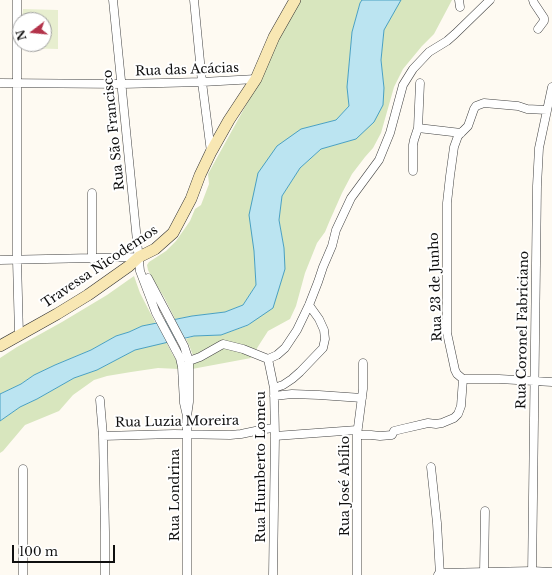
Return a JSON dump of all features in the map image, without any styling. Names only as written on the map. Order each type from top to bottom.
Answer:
[{"type":"main road","name":"Travessa Nicodemos","points":[[0,346],[88,295],[129,266],[139,257],[155,249],[173,233],[191,199],[211,152],[229,120],[256,79],[274,37],[295,0]]},
{"type":"street","points":[[17,0],[17,260],[19,335]]},
{"type":"street","name":"Rua São Francisco","points":[[113,0],[139,257]]},
{"type":"street","points":[[194,0],[211,152]]},
{"type":"street","points":[[189,362],[223,344],[242,348],[268,359],[277,355],[285,348],[292,339],[309,305],[332,246],[336,230],[351,198],[379,160],[385,148],[403,85],[413,69],[429,52],[455,34],[490,0]]},
{"type":"street","points":[[533,0],[544,18],[538,29]]},
{"type":"street","name":"Rua das Acácias","points":[[0,83],[122,84],[256,79]]},
{"type":"street","points":[[413,171],[413,144],[418,128],[420,84]]},
{"type":"street","name":"Rua Coronel Fabriciano","points":[[532,574],[537,186],[539,148],[552,87]]},
{"type":"street","name":"Rua 23 de Junho","points":[[463,379],[455,370],[447,333],[447,203],[454,147],[458,136],[468,126],[476,106],[484,103],[518,106],[527,109],[547,110]]},
{"type":"street","points":[[418,128],[461,133]]},
{"type":"street","points":[[92,193],[92,259]]},
{"type":"street","points":[[0,260],[139,257]]},
{"type":"street","points":[[139,257],[145,273],[184,346],[189,362],[190,402],[187,416]]},
{"type":"street","points":[[139,257],[140,271],[156,313],[180,358],[184,403],[187,416]]},
{"type":"street","points":[[274,392],[300,372],[323,348],[325,339],[324,330],[319,319],[309,305]]},
{"type":"street","name":"Rua Humberto Lomeu","points":[[268,359],[274,392],[275,432],[273,575]]},
{"type":"street","name":"Rua José Abílio","points":[[357,575],[357,433],[364,380],[363,363]]},
{"type":"street","points":[[357,433],[380,436],[392,435],[394,431],[428,423],[442,423],[454,418],[460,410],[463,379],[499,379],[552,382]]},
{"type":"street","points":[[274,392],[362,398]]},
{"type":"street","points":[[100,400],[103,436],[105,575]]},
{"type":"street","name":"Rua Londrina","points":[[187,416],[187,575]]},
{"type":"street","name":"Rua Luzia Moreira","points":[[103,436],[174,434],[230,435],[265,429],[275,432],[357,433]]},
{"type":"street","points":[[431,467],[437,523],[440,575],[484,573],[552,573]]},
{"type":"street","points":[[23,469],[23,575]]},
{"type":"street","points":[[484,573],[485,511]]},
{"type":"green space","points":[[299,0],[362,0],[352,32],[347,87],[349,106],[336,120],[301,129],[254,251],[256,285],[243,305],[225,312],[175,319],[164,297],[153,280],[147,265],[149,262],[166,251],[176,241],[190,221],[195,209],[201,205],[209,184],[208,174],[261,78],[278,35]]},
{"type":"green space","points":[[400,0],[452,0],[434,34],[403,69],[394,87],[381,133],[373,148],[352,174],[325,232],[317,243],[305,273],[296,306],[290,319],[268,331],[251,358],[192,369],[194,358],[186,339],[194,336],[221,335],[249,325],[284,248],[279,220],[282,196],[300,168],[321,149],[356,139],[384,88],[381,60],[384,30]]},
{"type":"green space","points":[[23,9],[58,10],[58,49],[52,49],[52,12],[23,12]]},
{"type":"green space","points":[[134,276],[140,293],[156,324],[142,326],[116,336],[91,350],[34,375],[21,384],[0,394],[0,358],[107,295]]},
{"type":"green space","points":[[166,342],[177,360],[179,369],[158,368],[107,376],[94,380],[73,395],[59,411],[25,425],[0,453],[0,421],[20,407],[74,378],[97,370],[135,350]]},
{"type":"water","points":[[362,0],[401,0],[384,30],[381,60],[384,88],[383,105],[374,122],[356,139],[321,149],[300,168],[282,196],[279,220],[284,248],[285,269],[273,308],[248,325],[221,335],[194,336],[135,350],[97,370],[74,378],[20,407],[0,421],[0,394],[21,384],[34,375],[91,350],[116,336],[142,326],[192,316],[225,312],[243,305],[256,285],[254,251],[249,215],[258,173],[277,146],[301,129],[336,120],[349,106],[347,87],[352,32]]}]
